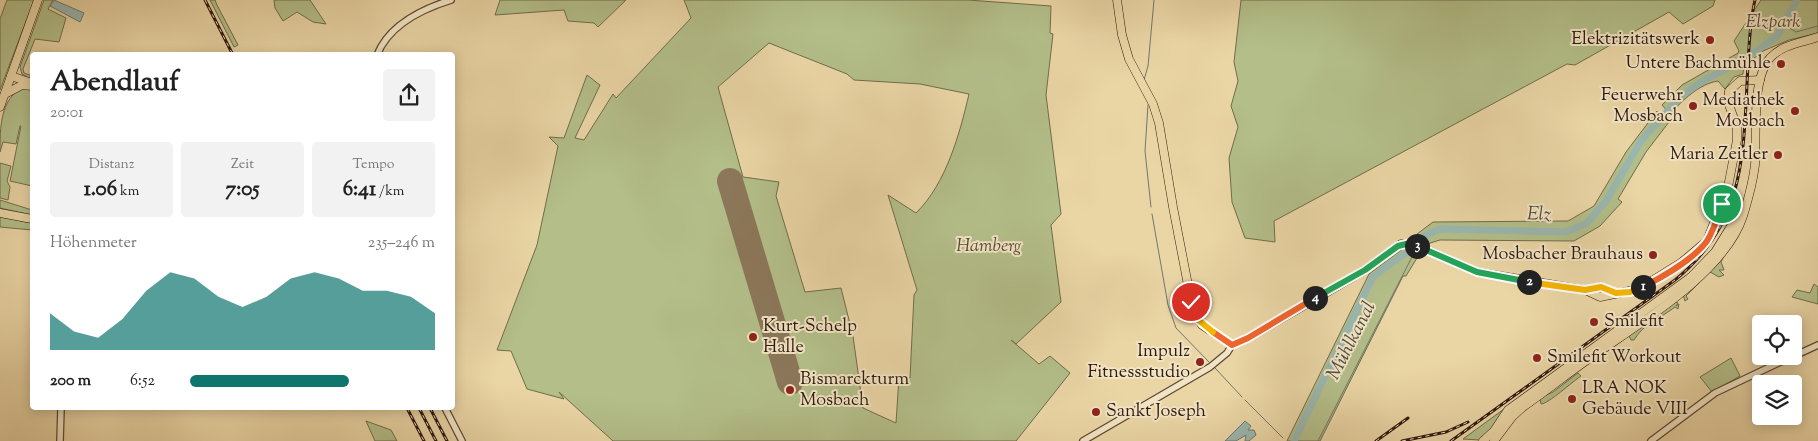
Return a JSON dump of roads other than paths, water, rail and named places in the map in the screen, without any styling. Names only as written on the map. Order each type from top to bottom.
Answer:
[{"type":"main road","points":[[0,107],[38,0]]},
{"type":"main road","points":[[1117,0],[1122,35],[1129,59],[1152,104],[1159,123],[1193,311],[1202,325],[1232,345],[1248,338],[1365,270],[1398,246],[1411,245],[1477,272],[1596,291],[1599,297],[1604,293],[1630,292],[1647,285],[1691,256],[1707,241],[1728,187],[1738,140],[1737,127],[1728,102],[1729,91],[1740,81],[1760,80]]},
{"type":"main road","points":[[1494,441],[1512,417],[1523,407],[1690,286],[1720,256],[1744,216],[1754,166],[1760,80],[1767,63],[1777,52],[1788,45],[1818,37]]},
{"type":"main road","points":[[11,76],[13,79],[30,83]]},
{"type":"main road","points":[[5,94],[22,85],[30,84]]},
{"type":"main road","points":[[1483,441],[1494,431],[1508,410],[1691,277],[1715,252],[1745,206]]},
{"type":"main road","points":[[0,213],[30,220]]},
{"type":"street","points":[[378,52],[391,32],[406,21],[430,7],[451,0]]},
{"type":"street","points":[[1083,441],[1207,369],[1227,353],[1232,345]]},
{"type":"street","points":[[1802,352],[1818,345]]},
{"type":"street","points":[[1651,441],[1715,394],[1775,365]]},
{"type":"street","points":[[60,441],[61,410]]},
{"type":"street","points":[[446,410],[462,441]]},
{"type":"water","points":[[54,0],[84,13],[80,22],[50,6]]},
{"type":"water","points":[[1245,421],[1251,426],[1248,430],[1254,430],[1256,435],[1249,441],[1245,441],[1246,435],[1236,441],[1225,441]]},
{"type":"waterway","points":[[1144,80],[1148,66],[1154,0]]},
{"type":"waterway","name":"Elz","points":[[1294,441],[1373,277],[1407,252],[1420,238],[1440,229],[1566,232],[1587,223],[1606,201],[1641,141],[1681,96],[1701,82],[1745,59],[1777,36],[1797,0]]},
{"type":"waterway","points":[[1785,25],[1796,32],[1818,26]]},
{"type":"waterway","points":[[1148,105],[1145,151],[1151,207]]},
{"type":"waterway","points":[[1152,214],[1168,305],[1176,328],[1209,362]]},
{"type":"waterway","name":"Mühlkanal","points":[[1425,240],[1428,233]]},
{"type":"waterway","name":"Mühlkanal","points":[[1318,441],[1413,255]]},
{"type":"waterway","points":[[1215,368],[1242,397]]},
{"type":"waterway","points":[[1245,400],[1283,438]]},
{"type":"railway","points":[[205,0],[231,52]]},
{"type":"railway","points":[[1451,441],[1675,280],[1699,257],[1716,233],[1729,208],[1737,182],[1742,154],[1750,32],[1755,0]]},
{"type":"railway","points":[[408,410],[424,441]]},
{"type":"railway","points":[[420,410],[436,441]]},
{"type":"railway","points":[[431,410],[447,441]]},
{"type":"railway","points":[[1376,441],[1408,418]]},
{"type":"railway","points":[[1402,441],[1446,432],[1468,422]]},
{"type":"place","name":"Elektrizitätswerk","points":[[1710,40]]},
{"type":"place","name":"Untere Bachmühle","points":[[1781,64]]},
{"type":"place","name":"Feuerwehr Mosbach","points":[[1693,106]]},
{"type":"place","name":"Mediathek Mosbach","points":[[1795,111]]},
{"type":"place","name":"Maria Zeitler","points":[[1778,155]]},
{"type":"place","name":"Mosbacher Brauhaus","points":[[1653,255]]},
{"type":"place","name":"Smilefit","points":[[1594,322]]},
{"type":"place","name":"Kurt-Schelp Halle","points":[[753,337]]},
{"type":"place","name":"Smilefit Workout","points":[[1537,358]]},
{"type":"place","name":"Impulz Fitnessstudio","points":[[1200,362]]},
{"type":"place","name":"Bismarckturm Mosbach","points":[[790,390]]},
{"type":"place","name":"LRA NOK Gebäude VIII","points":[[1572,399]]},
{"type":"place","name":"Sankt Joseph","points":[[1096,412]]},
{"type":"park label","name":"Elzpark","points":[[1773,23]]},
{"type":"park label","name":"Hamberg","points":[[989,247]]}]
